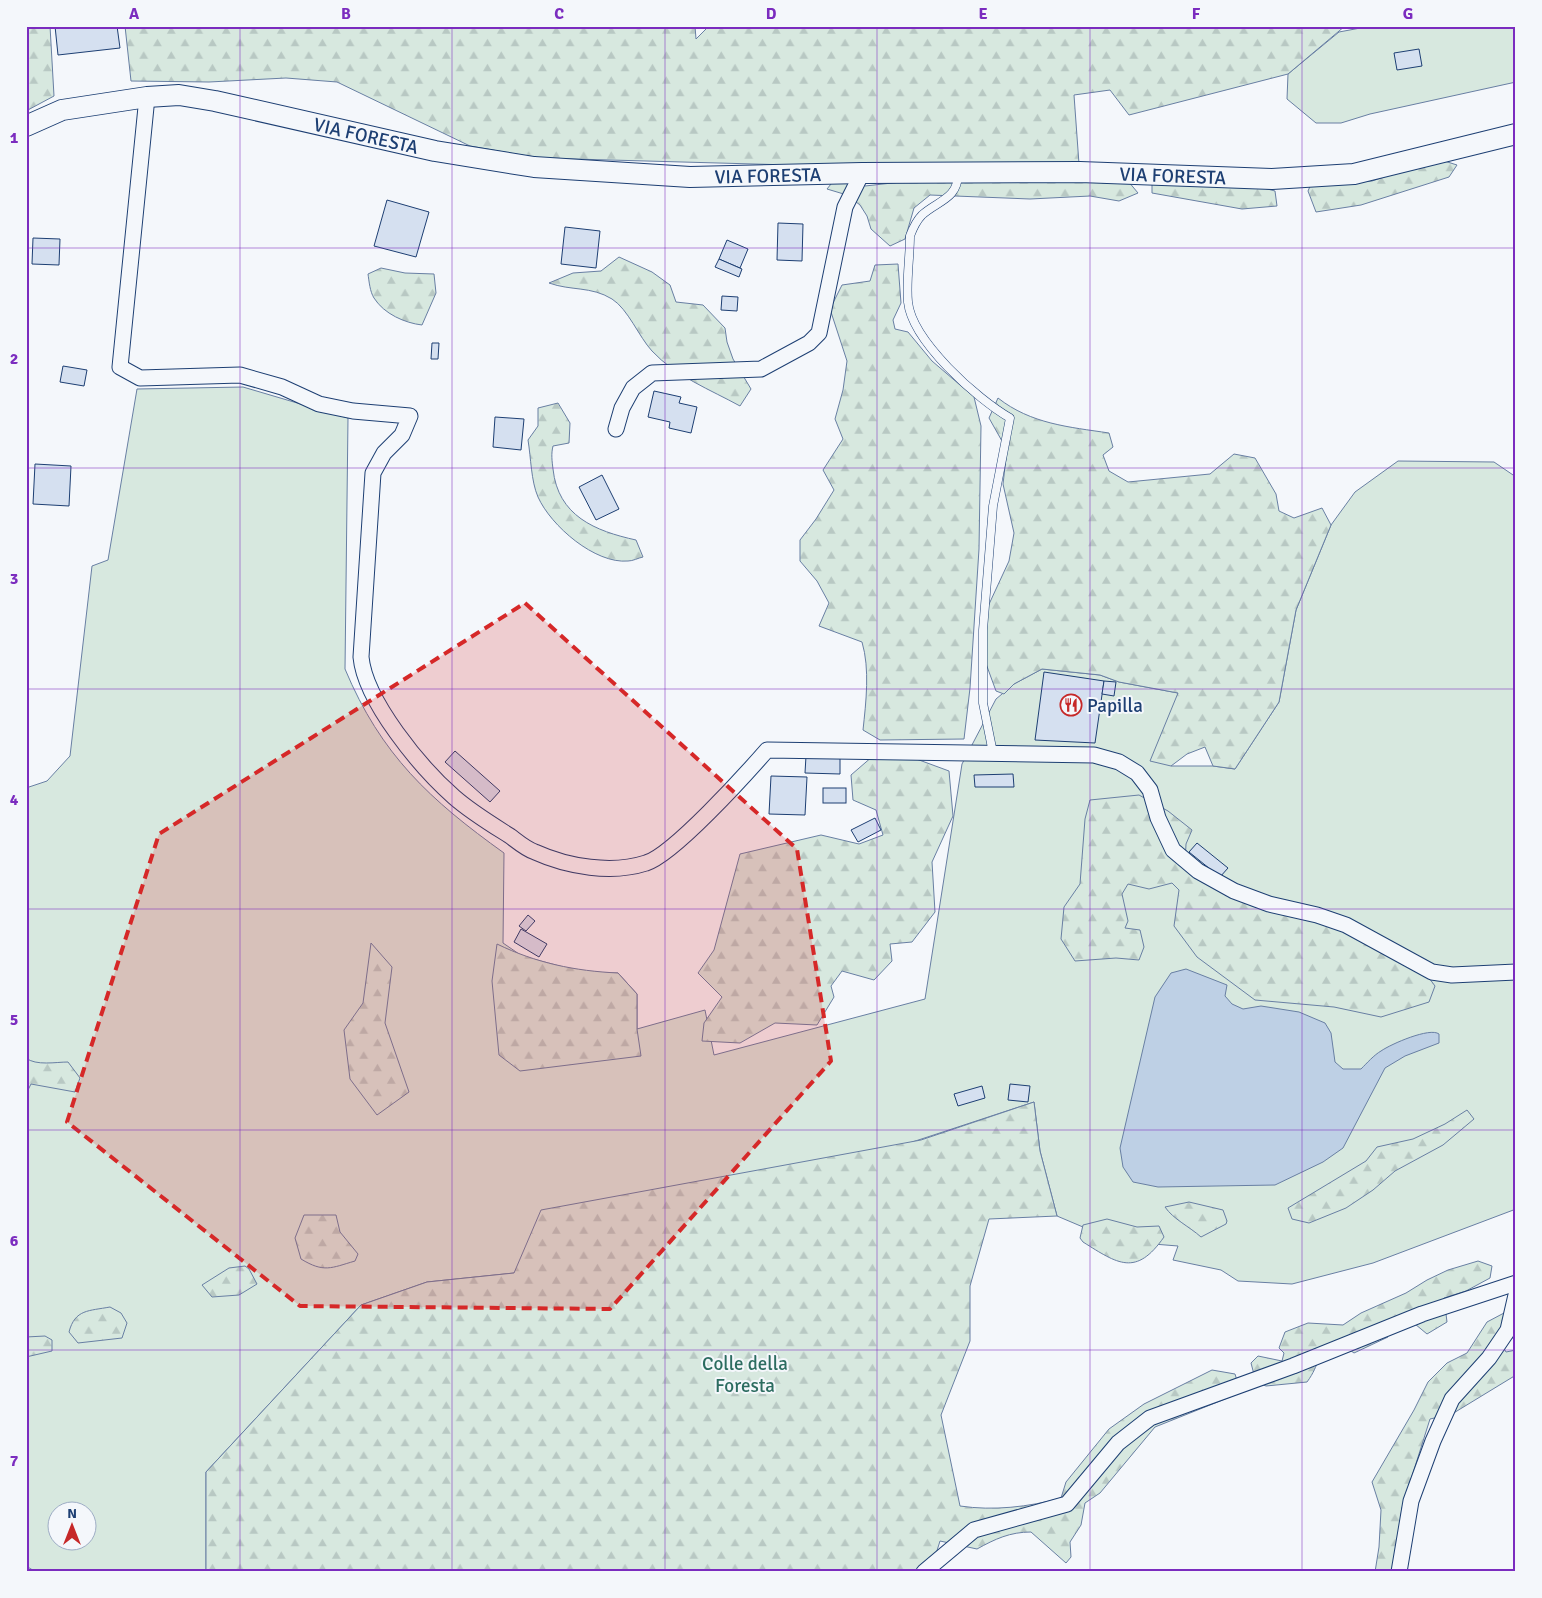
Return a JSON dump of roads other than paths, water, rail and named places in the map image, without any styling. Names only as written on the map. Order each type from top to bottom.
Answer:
[{"type":"main road","name":"VIA FORESTA","points":[[26,126],[62,110],[147,97],[179,95],[215,100],[435,151],[534,167],[690,177],[862,172],[1080,172],[1272,179],[1354,174],[1516,134]]},
{"type":"street","points":[[147,97],[120,366],[140,378],[240,375],[282,387],[319,404],[354,411],[410,416],[402,435],[384,453],[372,473],[361,658],[363,674],[378,704],[413,754],[454,797],[535,852],[577,866],[624,868],[649,863],[673,846],[740,781],[768,750],[1094,755],[1118,762],[1137,773],[1150,790],[1158,818],[1173,850],[1198,871],[1234,891],[1269,904],[1317,915],[1346,925],[1432,972],[1452,975],[1516,972]]},
{"type":"street","points":[[616,429],[622,408],[633,388],[652,373],[761,369],[809,343],[819,334],[846,207],[862,172]]},
{"type":"street","points":[[924,1572],[974,1530],[1067,1504],[1118,1443],[1150,1418],[1293,1366],[1422,1314],[1516,1283]]},
{"type":"street","points":[[1399,1572],[1411,1501],[1433,1441],[1452,1399],[1489,1358],[1508,1330],[1516,1295]]},
{"type":"lane","points":[[958,172],[958,182],[952,193],[945,201],[921,216],[913,228],[910,236],[908,302],[915,328],[936,354],[981,398],[1010,418],[992,506],[983,630],[983,703],[985,726],[993,753]]},
{"type":"water","points":[[1186,969],[1227,985],[1225,996],[1232,1004],[1243,1009],[1261,1006],[1299,1012],[1325,1023],[1331,1033],[1335,1062],[1343,1069],[1361,1069],[1386,1048],[1419,1034],[1434,1032],[1439,1034],[1439,1043],[1405,1056],[1385,1068],[1343,1148],[1323,1162],[1275,1185],[1158,1187],[1133,1182],[1123,1167],[1120,1148],[1155,997],[1171,973]]},
{"type":"place","name":"Papilla","points":[[1071,705]]},
{"type":"park label","name":"Colle della Foresta","points":[[745,1374]]}]
